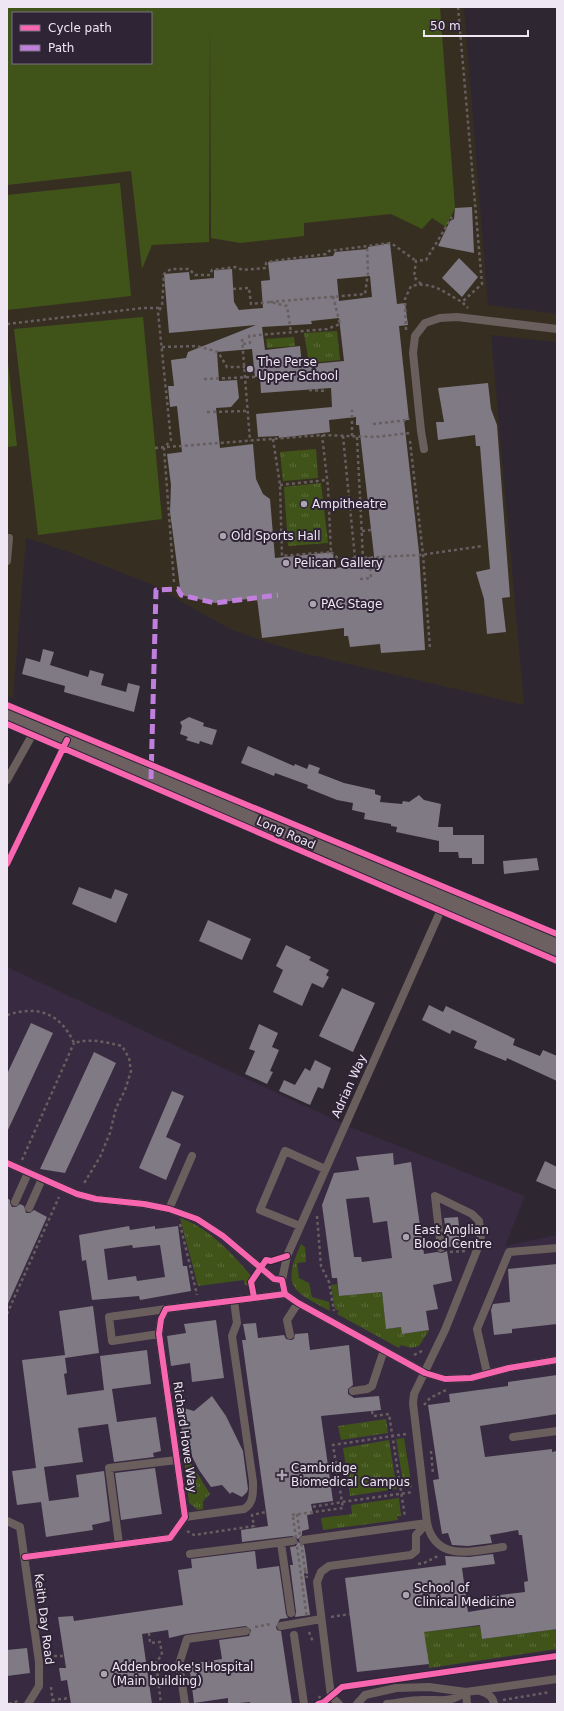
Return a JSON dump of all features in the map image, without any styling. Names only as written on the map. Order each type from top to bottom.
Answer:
[{"type":"main road","name":"Long Road","points":[[7,716],[151,779],[444,903],[557,949]]},
{"type":"lane","points":[[424,448],[413,353],[415,336],[425,323],[440,318],[457,317],[557,329]]},
{"type":"lane","points":[[7,562],[9,538]]},
{"type":"lane","points":[[7,780],[37,728]]},
{"type":"lane","name":"Adrian Way","points":[[282,1280],[287,1256],[444,903]]},
{"type":"lane","points":[[300,1226],[260,1210],[285,1151],[325,1169]]},
{"type":"lane","points":[[173,1210],[192,1156]]},
{"type":"lane","points":[[7,1163],[77,1194],[96,1199],[144,1204],[173,1210],[197,1219],[223,1236],[274,1280],[282,1280],[285,1294]]},
{"type":"lane","points":[[15,1202],[28,1173]]},
{"type":"lane","points":[[29,1208],[42,1179]]},
{"type":"lane","points":[[441,1248],[435,1196],[472,1214],[479,1221],[481,1240],[445,1330],[425,1373],[416,1387],[414,1398],[427,1523],[430,1533],[442,1548],[450,1551],[460,1552],[503,1547]]},
{"type":"lane","points":[[487,1374],[477,1329],[509,1252],[557,1248]]},
{"type":"lane","points":[[160,1334],[112,1341],[109,1317],[285,1294],[298,1303],[425,1373],[445,1379],[472,1378],[557,1360]]},
{"type":"lane","points":[[24,1557],[170,1538],[185,1517],[244,1509],[248,1506],[253,1497],[253,1482],[232,1336],[237,1323],[234,1301]]},
{"type":"lane","points":[[290,1335],[287,1320],[298,1303]]},
{"type":"lane","name":"Richard Howe Way","points":[[166,1309],[160,1319],[160,1334],[185,1517]]},
{"type":"lane","points":[[353,1391],[367,1389],[372,1386],[384,1350]]},
{"type":"lane","points":[[513,1437],[557,1431]]},
{"type":"lane","points":[[119,1544],[109,1468],[177,1460]]},
{"type":"lane","name":"Keith Day Road","points":[[7,1521],[20,1527],[39,1678],[39,1686],[28,1704]]},
{"type":"lane","points":[[303,1540],[427,1523]]},
{"type":"lane","points":[[339,1704],[331,1696],[317,1582],[321,1572],[329,1566],[411,1555],[416,1551],[416,1535],[427,1523]]},
{"type":"lane","points":[[190,1554],[293,1541]]},
{"type":"lane","points":[[281,1543],[291,1613]]},
{"type":"lane","points":[[281,1626],[321,1619]]},
{"type":"lane","points":[[184,1704],[179,1664],[187,1639],[246,1631]]},
{"type":"lane","points":[[294,1635],[304,1704]]},
{"type":"lane","points":[[357,1704],[365,1695],[396,1688],[429,1687],[466,1692],[557,1679]]},
{"type":"lane","points":[[476,1690],[487,1693],[494,1703]]},
{"type":"lane","points":[[387,1704],[421,1700],[454,1700],[466,1692]]},
{"type":"lane","points":[[466,1692],[467,1704]]},
{"type":"path","points":[[458,7],[482,284],[462,302],[472,311]]},
{"type":"path","points":[[174,582],[164,448],[171,440],[158,312],[160,308],[164,274],[171,269],[189,269],[195,275],[210,275],[212,270],[235,267],[243,270],[266,268],[266,263],[273,260],[326,254],[329,250],[391,242],[416,261],[426,260],[452,217]]},
{"type":"path","points":[[233,289],[249,288],[251,304],[365,294],[368,273],[367,246]]},
{"type":"path","points":[[416,261],[414,277],[421,284]]},
{"type":"path","points":[[329,292],[329,297]]},
{"type":"path","points":[[292,300],[293,296]]},
{"type":"path","points":[[243,344],[250,344],[249,336],[327,329],[340,324],[333,296]]},
{"type":"path","points":[[270,302],[287,306],[291,332]]},
{"type":"path","points":[[7,324],[144,308],[160,308]]},
{"type":"path","points":[[242,339],[250,441]]},
{"type":"path","points":[[162,347],[198,346],[218,352],[227,367],[245,367]]},
{"type":"path","points":[[204,380],[255,377]]},
{"type":"path","points":[[309,390],[327,391]]},
{"type":"path","points":[[352,410],[352,436]]},
{"type":"path","points":[[207,412],[248,411]]},
{"type":"path","points":[[408,420],[423,554],[430,649]]},
{"type":"path","points":[[155,448],[322,435],[375,437],[421,431]]},
{"type":"path","points":[[322,435],[327,480],[330,552]]},
{"type":"path","points":[[343,436],[354,558]]},
{"type":"path","points":[[357,436],[364,558]]},
{"type":"path","points":[[273,439],[280,485],[282,556],[330,552],[339,559],[364,558],[423,554],[483,546]]},
{"type":"path","points":[[359,468],[364,468]]},
{"type":"path","points":[[280,485],[327,480]]},
{"type":"path","points":[[362,531],[371,530]]},
{"type":"path","points":[[369,557],[371,578]]},
{"type":"path","points":[[360,579],[371,578],[375,574]]},
{"type":"path","points":[[7,1016],[18,1012],[47,1013],[58,1020],[66,1028],[74,1044]]},
{"type":"path","points":[[74,1044],[94,1040],[122,1046],[129,1058],[131,1071],[125,1090],[116,1108],[110,1132],[100,1157],[77,1194]]},
{"type":"path","points":[[18,1168],[74,1044]]},
{"type":"path","points":[[7,1314],[63,1188]]},
{"type":"path","points":[[315,1192],[321,1266],[329,1282],[334,1312],[330,1320]]},
{"type":"path","points":[[173,1210],[199,1305]]},
{"type":"path","points":[[190,1296],[205,1294]]},
{"type":"path","points":[[408,1354],[415,1355],[425,1349],[428,1345]]},
{"type":"path","points":[[424,1410],[424,1406],[430,1398],[453,1389]]},
{"type":"path","points":[[307,1619],[292,1516],[297,1514],[343,1508],[333,1445],[417,1433]]},
{"type":"path","points":[[430,1445],[434,1470],[432,1477]]},
{"type":"path","points":[[312,1506],[424,1490]]},
{"type":"path","points":[[180,1526],[194,1535],[254,1526],[252,1515],[266,1512]]},
{"type":"path","points":[[297,1514],[307,1580]]},
{"type":"path","points":[[417,1564],[424,1563],[439,1555]]},
{"type":"path","points":[[331,1612],[331,1617],[350,1614]]},
{"type":"path","points":[[149,1633],[150,1643],[160,1642],[162,1655],[156,1662],[161,1704]]},
{"type":"path","points":[[48,1656],[64,1656]]},
{"type":"path","points":[[494,1703],[557,1691]]},
{"type":"path","points":[[318,1704],[331,1696]]},
{"type":"path","points":[[52,1700],[70,1698]]},
{"type":"shaded area","name":"The Perse Upper School","points":[[7,7],[464,7],[488,305],[557,314],[557,342],[491,335],[524,705],[302,653],[261,640],[230,629],[151,584],[69,552],[26,538],[13,698],[7,696]]},
{"type":"shaded area","name":"Cambridge Biomedical Campus","points":[[7,967],[350,1127],[525,1196],[505,1246],[557,1235],[557,1704],[7,1704]]},
{"type":"green space","points":[[7,7],[440,7],[455,208],[446,227],[432,218],[422,229],[391,214],[304,223],[304,236],[240,243],[211,238],[210,23],[209,242],[152,245],[142,269],[131,171],[7,185]]},
{"type":"green space","points":[[120,183],[131,296],[7,310],[7,195]]},
{"type":"green space","points":[[143,317],[162,519],[38,535],[14,329]]},
{"type":"green space","points":[[337,331],[340,360],[309,363],[304,333]]},
{"type":"green space","points":[[294,337],[295,346],[267,348],[266,339]]},
{"type":"green space","points":[[7,354],[17,446],[7,447]]},
{"type":"green space","points":[[316,449],[318,478],[283,481],[280,452]]},
{"type":"green space","points":[[321,483],[328,543],[288,546],[284,487]]},
{"type":"green space","points":[[180,1218],[201,1228],[222,1244],[256,1282],[254,1286],[245,1285],[244,1280],[198,1286]]},
{"type":"green space","points":[[301,1244],[305,1247],[306,1262],[297,1263],[299,1278],[309,1283],[312,1297],[329,1302],[330,1311],[299,1293],[294,1286],[292,1270]]},
{"type":"green space","points":[[337,1284],[339,1296],[382,1292],[386,1329],[401,1327],[402,1334],[429,1330],[419,1346],[411,1348],[401,1345],[399,1348],[337,1314],[339,1311],[335,1309],[331,1285]]},
{"type":"green space","points":[[386,1419],[388,1433],[341,1440],[338,1426]]},
{"type":"green space","points":[[404,1438],[412,1487],[404,1488],[396,1439]]},
{"type":"green space","points":[[389,1440],[397,1489],[350,1496],[343,1448]]},
{"type":"green space","points":[[183,1450],[210,1494],[203,1501],[203,1509],[198,1510],[189,1503]]},
{"type":"green space","points":[[399,1498],[401,1516],[397,1516],[398,1520],[323,1530],[321,1518],[352,1514],[351,1505]]},
{"type":"green space","points":[[480,1626],[482,1639],[557,1629],[557,1649],[429,1668],[425,1641],[412,1633]]},
{"type":"building","points":[[472,207],[474,253],[438,246],[450,221],[454,219],[455,208]]},
{"type":"building","points":[[390,243],[397,304],[405,303],[408,325],[399,326],[409,420],[404,420],[419,552],[425,650],[381,653],[380,644],[350,647],[348,636],[344,636],[344,628],[262,638],[257,598],[215,603],[181,595],[170,512],[171,485],[167,454],[182,452],[177,406],[170,407],[168,386],[174,386],[171,360],[186,358],[188,352],[256,325],[169,333],[164,274],[189,272],[190,280],[214,278],[214,270],[232,269],[234,302],[239,310],[263,308],[261,281],[270,280],[268,262],[333,256],[335,252],[368,249],[368,247]],"holes":[[[370,276],[372,297],[339,301],[337,279]],[[339,318],[344,361],[302,365],[300,346],[265,350],[262,327],[312,324],[311,321]],[[252,349],[255,377],[260,376],[261,393],[331,388],[332,407],[256,414],[258,437],[279,436],[279,438],[330,432],[329,420],[356,417],[356,425],[359,425],[375,564],[334,568],[333,552],[275,558],[270,499],[263,494],[256,479],[253,444],[220,448],[216,408],[231,407],[239,398],[237,380],[219,381],[217,352]]]},
{"type":"building","points":[[459,258],[478,277],[462,297],[442,278]]},
{"type":"building","points":[[488,383],[491,409],[497,425],[510,597],[502,598],[506,632],[487,634],[484,599],[476,572],[490,569],[480,446],[476,446],[475,435],[438,440],[436,422],[444,422],[438,388]]},
{"type":"building","points":[[43,649],[54,652],[50,665],[88,677],[90,670],[104,674],[101,685],[126,692],[128,683],[140,686],[134,712],[64,692],[65,686],[22,674],[26,658],[40,662]]},
{"type":"building","points":[[189,717],[204,723],[203,726],[217,730],[212,745],[200,741],[199,744],[186,740],[188,737],[180,734],[182,726],[180,722]]},
{"type":"building","points":[[248,746],[294,766],[295,764],[307,769],[309,764],[320,768],[318,773],[344,783],[375,790],[375,794],[381,796],[380,802],[402,804],[403,801],[409,802],[419,795],[424,800],[441,804],[438,827],[453,827],[453,835],[484,835],[484,864],[472,864],[472,858],[459,858],[458,852],[439,852],[439,841],[396,832],[397,827],[391,826],[391,824],[364,819],[365,813],[352,810],[353,803],[337,800],[307,788],[308,785],[275,773],[274,776],[241,763]]},
{"type":"building","points":[[537,858],[539,870],[504,874],[503,861]]},
{"type":"building","points":[[79,887],[111,899],[115,889],[128,894],[116,923],[72,904]]},
{"type":"building","points":[[208,920],[251,939],[242,960],[199,941]]},
{"type":"building","points":[[286,945],[311,957],[309,960],[329,970],[326,975],[329,977],[323,988],[312,983],[302,1006],[273,992],[283,970],[276,966]]},
{"type":"building","points":[[342,988],[375,1003],[353,1052],[319,1036]]},
{"type":"building","points":[[429,1005],[443,1012],[446,1006],[515,1039],[513,1045],[540,1056],[543,1050],[557,1056],[557,1081],[507,1058],[506,1061],[474,1048],[477,1041],[452,1030],[450,1034],[422,1020]]},
{"type":"building","points":[[31,1023],[53,1033],[7,1132],[7,1074]]},
{"type":"building","points":[[259,1024],[278,1033],[272,1047],[279,1050],[270,1071],[273,1072],[267,1084],[245,1074],[255,1051],[249,1049]]},
{"type":"building","points":[[94,1052],[116,1063],[98,1102],[65,1173],[40,1169]]},
{"type":"building","points":[[315,1060],[331,1068],[323,1089],[318,1087],[310,1105],[279,1091],[284,1080],[295,1085],[305,1068],[310,1071]]},
{"type":"building","points":[[172,1091],[184,1096],[166,1137],[181,1144],[166,1180],[139,1168]]},
{"type":"building","name":"East Anglian Blood Centre","points":[[393,1153],[394,1165],[411,1162],[424,1254],[437,1252],[442,1253],[447,1251],[452,1281],[433,1285],[438,1309],[426,1311],[429,1330],[402,1334],[401,1327],[386,1329],[382,1292],[339,1296],[337,1278],[332,1278],[322,1205],[334,1173],[359,1170],[356,1157]],"holes":[[[369,1197],[373,1223],[387,1221],[392,1258],[362,1262],[361,1257],[354,1257],[346,1199]]]},
{"type":"building","points":[[545,1161],[557,1167],[557,1190],[536,1181]]},
{"type":"building","points":[[7,1198],[10,1200],[12,1207],[16,1207],[20,1204],[24,1206],[26,1213],[30,1213],[34,1210],[47,1217],[7,1306]]},
{"type":"building","points":[[458,1217],[461,1245],[448,1247],[444,1218]]},
{"type":"building","points":[[129,1226],[130,1230],[155,1226],[155,1229],[178,1226],[183,1266],[187,1266],[191,1291],[140,1300],[139,1296],[92,1300],[86,1260],[82,1261],[79,1235]],"holes":[[[132,1245],[133,1248],[160,1245],[165,1277],[137,1281],[136,1276],[108,1280],[104,1249]]]},
{"type":"building","points":[[557,1264],[557,1324],[512,1329],[512,1333],[494,1335],[491,1310],[493,1304],[510,1302],[508,1269]]},
{"type":"building","points":[[93,1306],[99,1353],[65,1358],[67,1373],[64,1374],[67,1395],[104,1390],[100,1356],[147,1350],[151,1384],[112,1389],[117,1422],[156,1417],[161,1451],[153,1453],[154,1457],[114,1462],[108,1424],[78,1428],[83,1462],[44,1467],[49,1501],[79,1497],[76,1475],[104,1471],[110,1521],[92,1525],[93,1530],[46,1537],[41,1502],[17,1505],[12,1471],[36,1468],[22,1360],[65,1355],[59,1311]]},
{"type":"building","points":[[216,1320],[224,1378],[192,1382],[190,1363],[171,1366],[167,1336],[186,1333],[184,1324]]},
{"type":"building","points":[[256,1323],[258,1338],[284,1335],[286,1339],[291,1340],[294,1339],[295,1334],[308,1333],[310,1350],[349,1345],[353,1385],[348,1389],[348,1394],[354,1398],[379,1396],[381,1410],[321,1416],[333,1501],[311,1504],[313,1514],[307,1515],[309,1529],[302,1531],[302,1535],[298,1539],[292,1536],[242,1542],[241,1530],[268,1526],[242,1340],[246,1340],[243,1324]]},
{"type":"building","points":[[557,1375],[557,1414],[480,1426],[485,1457],[552,1449],[552,1452],[557,1451],[557,1629],[482,1639],[480,1625],[424,1632],[429,1664],[357,1672],[345,1578],[446,1565],[445,1556],[469,1557],[493,1554],[495,1564],[462,1568],[468,1612],[493,1608],[492,1596],[525,1592],[524,1582],[528,1581],[522,1535],[519,1535],[518,1530],[490,1535],[492,1543],[468,1546],[452,1545],[448,1533],[442,1534],[433,1480],[439,1479],[428,1405],[450,1402],[449,1394],[508,1386],[508,1382]]},
{"type":"building","points":[[212,1396],[226,1416],[243,1451],[248,1489],[242,1497],[232,1492],[230,1494],[222,1485],[211,1487],[199,1470],[184,1441],[180,1421],[180,1407],[194,1411]]},
{"type":"building","points":[[155,1468],[162,1514],[121,1520],[115,1473]]},
{"type":"building","points":[[298,1542],[304,1545],[306,1557],[308,1574],[304,1573],[310,1615],[295,1617],[296,1612],[290,1565],[293,1565],[290,1547],[296,1546]]},
{"type":"building","points":[[255,1551],[257,1569],[279,1566],[286,1614],[288,1618],[280,1619],[276,1627],[277,1630],[281,1631],[292,1704],[250,1704],[250,1702],[228,1704],[228,1698],[194,1703],[189,1664],[222,1659],[219,1640],[249,1636],[251,1630],[246,1626],[186,1634],[169,1638],[168,1630],[142,1634],[152,1704],[71,1704],[67,1680],[61,1681],[59,1668],[66,1668],[58,1617],[73,1616],[74,1621],[183,1605],[178,1570],[192,1568],[191,1559]]},
{"type":"building","points":[[27,1648],[30,1673],[7,1676],[7,1650]]},
{"type":"marked path","points":[[151,779],[156,590],[178,589],[181,595],[215,603],[278,595]]},
{"type":"cycle path","points":[[7,705],[557,934]]},
{"type":"cycle path","points":[[7,724],[557,961]]},
{"type":"cycle path","points":[[7,864],[67,740]]},
{"type":"cycle path","points":[[7,1163],[77,1194],[96,1199],[144,1204],[169,1209],[197,1219],[223,1236],[274,1279],[282,1280],[285,1294]]},
{"type":"cycle path","points":[[254,1297],[251,1282],[266,1260],[271,1261],[287,1256]]},
{"type":"cycle path","points":[[285,1294],[298,1303],[425,1373],[445,1379],[471,1378],[509,1368],[557,1360]]},
{"type":"cycle path","points":[[25,1557],[170,1538],[185,1517],[159,1334],[161,1319],[166,1309],[285,1294]]},
{"type":"cycle path","points":[[318,1704],[324,1702],[342,1687],[557,1656]]},
{"type":"place","name":"The Perse Upper School","points":[[250,369]]},
{"type":"place","name":"Ampitheatre","points":[[304,504]]},
{"type":"place","name":"Old Sports Hall","points":[[223,536]]},
{"type":"place","name":"Pelican Gallery","points":[[286,563]]},
{"type":"place","name":"PAC Stage","points":[[313,604]]},
{"type":"place","name":"East Anglian Blood Centre","points":[[406,1237]]},
{"type":"place","name":"Cambridge Biomedical Campus","points":[[282,1475]]},
{"type":"place","name":"School of Clinical Medicine","points":[[406,1595]]},
{"type":"place","name":"Addenbrooke's Hospital (Main building)","points":[[104,1674]]}]
